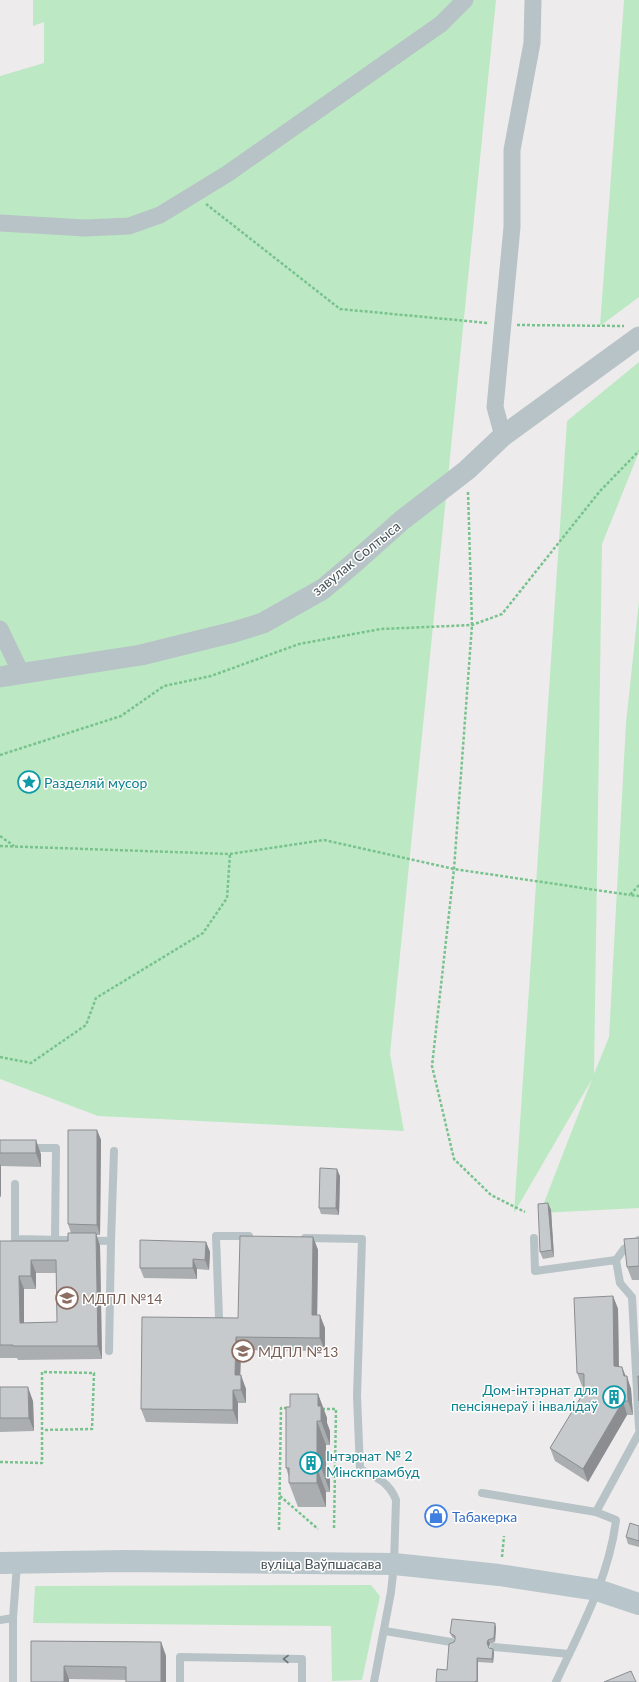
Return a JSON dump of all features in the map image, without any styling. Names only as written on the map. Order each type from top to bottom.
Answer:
[{"type":"main road","name":"вуліца Ваўпшасава","points":[[9,1563],[124,1561],[394,1564],[500,1575],[597,1590],[639,1604]]},
{"type":"street","points":[[0,223],[85,228],[129,226],[160,215],[226,174],[441,24],[465,0]]},
{"type":"street","points":[[503,436],[495,407],[512,227],[512,150],[532,43],[533,0]]},
{"type":"street","name":"завулак Солтыса","points":[[0,676],[141,655],[234,632],[263,623],[322,589],[401,521],[467,470],[503,436],[635,332]]},
{"type":"street","points":[[0,629],[21,673]]},
{"type":"lane","points":[[21,1148],[56,1148],[55,1240]]},
{"type":"lane","points":[[109,1352],[114,1151]]},
{"type":"lane","points":[[15,1184],[15,1239],[111,1241]]},
{"type":"lane","points":[[219,1318],[216,1236],[254,1237]]},
{"type":"lane","points":[[300,1238],[362,1239],[356,1396],[360,1469],[380,1479],[392,1490],[396,1500],[394,1564],[385,1631],[374,1682]]},
{"type":"lane","points":[[534,1238],[535,1271],[616,1260],[624,1249],[639,1240]]},
{"type":"lane","points":[[616,1260],[620,1282],[635,1297],[639,1428]]},
{"type":"lane","points":[[596,1512],[639,1433]]},
{"type":"lane","points":[[482,1493],[596,1512],[616,1520],[614,1541],[588,1615],[556,1682]]},
{"type":"lane","points":[[9,1563],[13,1618],[13,1682]]},
{"type":"lane","points":[[0,1620],[13,1618]]},
{"type":"lane","points":[[385,1631],[451,1642]]},
{"type":"lane","points":[[494,1647],[569,1654]]},
{"type":"lane","points":[[180,1682],[180,1657],[302,1659],[302,1682]]},
{"type":"path","points":[[194,195],[340,309],[503,324],[635,332]]},
{"type":"path","points":[[0,755],[121,716],[164,686],[211,676],[299,644],[381,629],[472,625],[502,614],[600,490],[639,451]]},
{"type":"path","points":[[467,470],[472,625],[454,869],[432,1066],[454,1159],[491,1195],[525,1212]]},
{"type":"path","points":[[0,836],[14,847]]},
{"type":"path","points":[[0,846],[230,854],[324,840],[454,869],[639,896]]},
{"type":"path","points":[[0,1057],[31,1063],[86,1024],[96,998],[203,933],[227,898],[230,854]]},
{"type":"path","points":[[630,895],[639,885]]},
{"type":"path","points":[[0,1462],[42,1463],[42,1372],[94,1374],[92,1429],[43,1430]]},
{"type":"path","points":[[279,1530],[281,1408],[297,1408]]},
{"type":"path","points":[[320,1409],[336,1409],[334,1529]]},
{"type":"path","points":[[280,1496],[318,1529]]},
{"type":"green space","points":[[33,0],[496,0],[390,1054],[404,1131],[98,1116],[0,1079],[0,76],[44,63],[44,22],[33,26]]},
{"type":"green space","points":[[624,0],[639,0],[639,297],[600,326]]},
{"type":"green space","points":[[639,362],[639,452],[602,544],[594,1074],[609,1037],[626,723],[639,601],[639,1208],[540,1213],[592,1079],[514,1213],[567,421]]},
{"type":"green space","points":[[371,1585],[380,1596],[362,1680],[332,1681],[331,1626],[33,1623],[35,1586]]},
{"type":"building","points":[[68,1130],[97,1130],[97,1225],[68,1224]]},
{"type":"building","points":[[0,1140],[36,1140],[36,1153],[0,1153]]},
{"type":"building","points":[[320,1168],[337,1169],[336,1208],[319,1208]]},
{"type":"building","points":[[548,1203],[552,1250],[540,1252],[538,1204]]},
{"type":"building","points":[[68,1233],[96,1233],[98,1346],[0,1345],[0,1241],[68,1241]],"holes":[[[31,1260],[56,1260],[57,1322],[20,1323],[19,1276],[31,1276]]]},
{"type":"building","points":[[240,1236],[313,1237],[312,1315],[320,1315],[320,1338],[236,1337],[235,1375],[241,1375],[241,1390],[233,1390],[233,1410],[141,1409],[142,1317],[238,1318]]},
{"type":"building","points":[[639,1238],[639,1266],[627,1267],[624,1239]]},
{"type":"building","points":[[140,1240],[206,1242],[205,1260],[193,1259],[193,1268],[140,1268]]},
{"type":"building","name":"Дом-інтэрнат для пенсіянераў і інвалідаў","points":[[613,1296],[614,1366],[622,1367],[624,1376],[627,1376],[628,1401],[623,1401],[583,1469],[550,1448],[584,1392],[584,1374],[577,1373],[574,1298]]},
{"type":"building","points":[[638,1376],[639,1376],[639,1401]]},
{"type":"building","points":[[0,1387],[28,1387],[29,1418],[0,1418]]},
{"type":"building","points":[[290,1394],[318,1394],[318,1406],[321,1406],[321,1421],[317,1421],[317,1456],[321,1456],[322,1468],[317,1468],[317,1483],[289,1483],[289,1468],[286,1468],[286,1407],[290,1407]]},
{"type":"building","points":[[630,1523],[639,1526],[639,1541],[626,1537]]},
{"type":"building","points":[[452,1619],[495,1623],[494,1638],[488,1640],[487,1643],[489,1648],[493,1649],[492,1659],[477,1658],[477,1681],[436,1682],[437,1669],[447,1670],[449,1644],[455,1640],[455,1636],[450,1633]]},
{"type":"building","points":[[31,1641],[161,1642],[161,1682],[126,1682],[126,1667],[64,1666],[64,1682],[31,1682]]},
{"type":"building","points":[[631,1671],[636,1682],[604,1682]]},
{"type":"place","name":"Разделяй мусор","points":[[29,782]]},
{"type":"place","name":"МДПЛ №14","points":[[67,1298]]},
{"type":"place","name":"МДПЛ №13","points":[[243,1351]]},
{"type":"place","name":"Дом-інтэрнат для пенсіянераў і інвалідаў","points":[[614,1397]]},
{"type":"place","name":"Інтэрнат № 2 Мінскпрамбуд","points":[[311,1463]]},
{"type":"place","name":"Табакерка","points":[[436,1516]]}]
